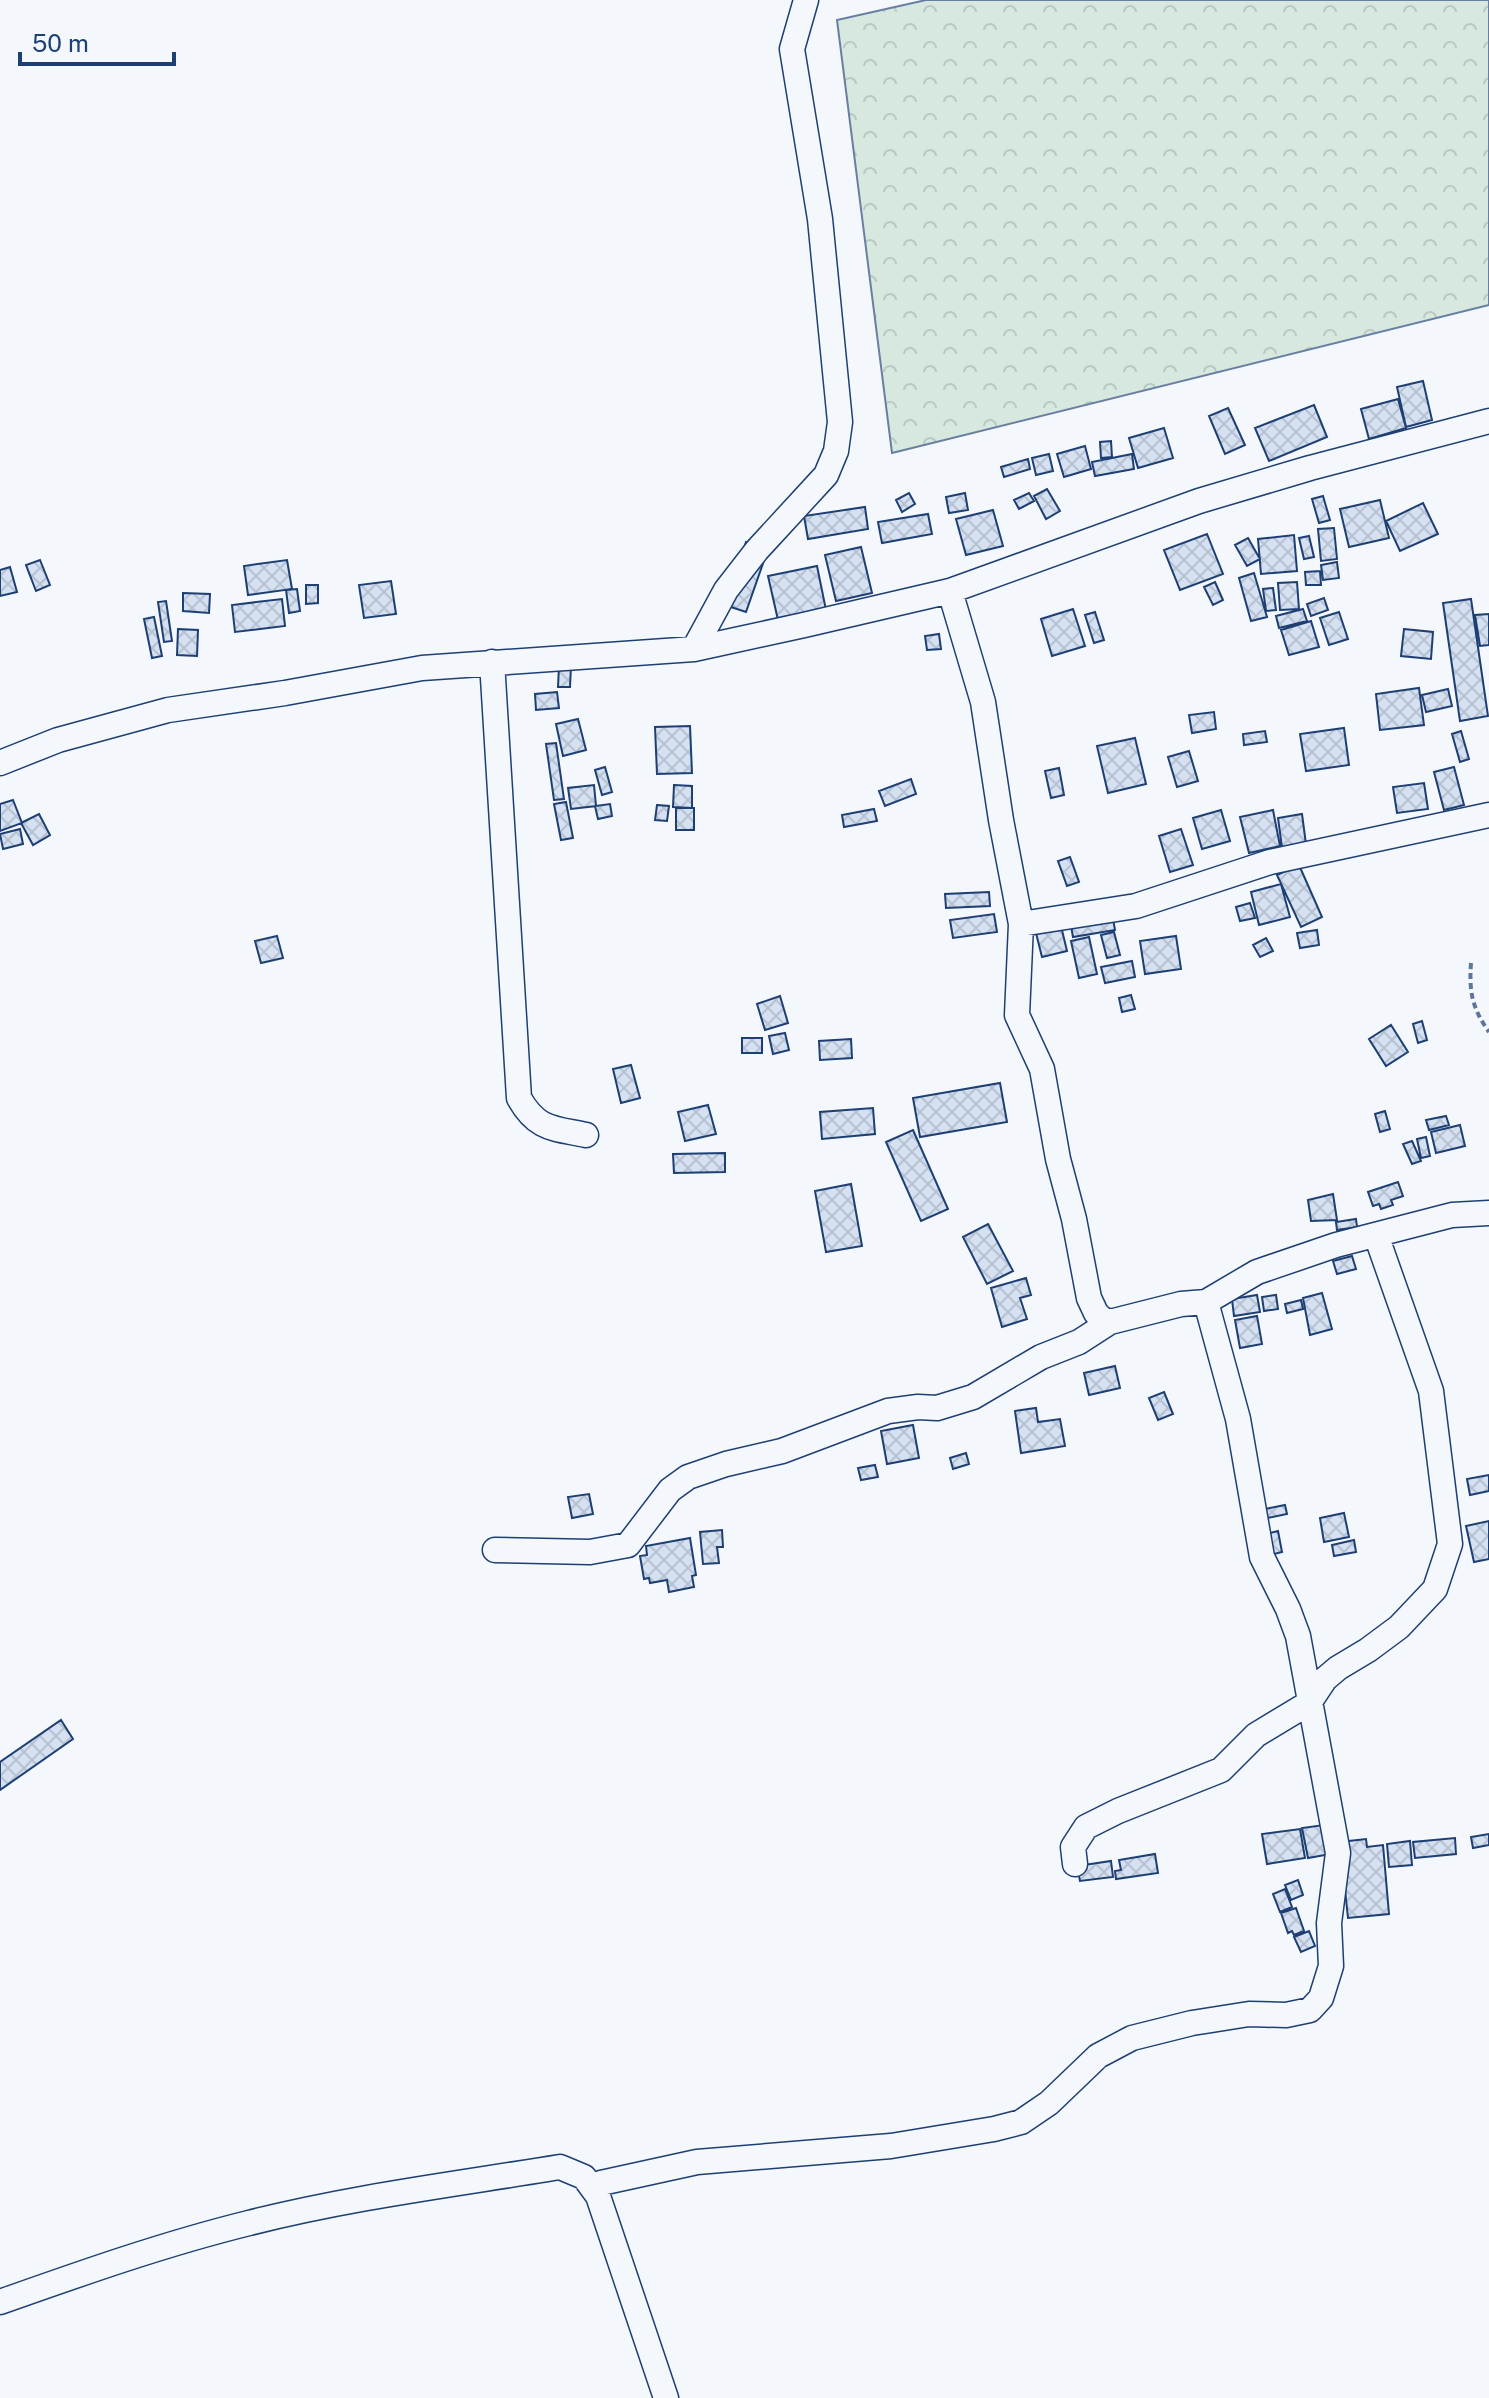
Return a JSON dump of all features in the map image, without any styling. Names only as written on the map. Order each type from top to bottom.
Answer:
[{"type":"street","points":[[694,649],[726,590],[757,550],[826,475],[836,451],[840,422],[820,219],[792,49],[806,0]]},
{"type":"street","points":[[0,763],[58,740],[168,710],[422,668],[694,649],[950,591],[1199,501],[1489,421]]},
{"type":"street","points":[[950,591],[983,702],[1021,924],[1017,1015],[1042,1069],[1058,1159],[1089,1298],[1096,1313],[1110,1322]]},
{"type":"street","points":[[492,662],[519,1098],[529,1116],[546,1126],[586,1135]]},
{"type":"street","points":[[1021,924],[1136,906],[1270,862],[1489,815]]},
{"type":"street","points":[[495,1550],[590,1552],[628,1545],[670,1490],[688,1477],[782,1451],[888,1411],[937,1408],[973,1397],[1041,1357],[1079,1342],[1110,1322],[1181,1304],[1206,1302],[1257,1272],[1336,1245],[1452,1215],[1489,1213]]},
{"type":"street","points":[[1075,1864],[1073,1847],[1086,1827],[1221,1770],[1256,1735],[1309,1703],[1325,1679],[1399,1627],[1435,1589],[1450,1544],[1431,1391],[1376,1235]]},
{"type":"street","points":[[601,2183],[697,2162],[877,2148],[994,2129],[1021,2122],[1049,2103],[1098,2056],[1132,2038],[1206,2020],[1249,2014],[1286,2015],[1310,2010],[1321,1998],[1331,1966],[1329,1923],[1338,1853],[1298,1636],[1262,1557],[1238,1419],[1206,1302]]},
{"type":"street","points":[[0,2302],[122,2259],[250,2222],[560,2167],[584,2177],[598,2196],[666,2398]]},
{"type":"path","points":[[1471,963],[1469,990],[1489,1032]]},
{"type":"green space","points":[[926,0],[1489,0],[1489,305],[892,453],[837,20]]},
{"type":"building","points":[[1423,381],[1432,420],[1406,427],[1397,387]]},
{"type":"building","points":[[1398,399],[1406,428],[1369,439],[1361,409]]},
{"type":"building","points":[[1314,405],[1327,437],[1269,461],[1255,428]]},
{"type":"building","points":[[1228,408],[1245,445],[1225,454],[1209,416]]},
{"type":"building","points":[[1164,428],[1173,458],[1138,468],[1129,438]]},
{"type":"building","points":[[1111,441],[1112,457],[1101,458],[1100,442]]},
{"type":"building","points":[[1085,446],[1091,469],[1064,477],[1057,454]]},
{"type":"building","points":[[1049,454],[1053,471],[1036,475],[1032,458]]},
{"type":"building","points":[[1132,454],[1134,469],[1095,476],[1092,462]]},
{"type":"building","points":[[1028,459],[1030,469],[1004,477],[1001,467]]},
{"type":"building","points":[[1047,489],[1060,511],[1046,519],[1034,496]]},
{"type":"building","points":[[909,493],[915,504],[902,512],[896,500]]},
{"type":"building","points":[[965,493],[968,510],[949,513],[946,497]]},
{"type":"building","points":[[1029,493],[1034,501],[1019,509],[1014,500]]},
{"type":"building","points":[[1323,496],[1330,520],[1319,523],[1312,499]]},
{"type":"building","points":[[1380,500],[1389,538],[1349,547],[1340,509]]},
{"type":"building","points":[[1423,503],[1438,534],[1400,551],[1386,521]]},
{"type":"building","points":[[865,507],[868,529],[808,539],[804,516]]},
{"type":"building","points":[[993,510],[1003,546],[966,555],[956,519]]},
{"type":"building","points":[[928,514],[932,534],[882,543],[878,522]]},
{"type":"building","points":[[1334,528],[1337,559],[1321,561],[1318,529]]},
{"type":"building","points":[[1207,534],[1223,574],[1180,590],[1164,550]]},
{"type":"building","points":[[1294,535],[1297,571],[1261,574],[1258,539]]},
{"type":"building","points":[[1309,536],[1314,557],[1304,559],[1299,538]]},
{"type":"building","points":[[1248,538],[1260,559],[1247,566],[1235,545]]},
{"type":"building","points":[[746,542],[768,549],[746,612],[725,605]]},
{"type":"building","points":[[861,547],[872,593],[836,601],[825,555]]},
{"type":"building","points":[[40,560],[50,585],[36,591],[26,565]]},
{"type":"building","points":[[287,560],[292,589],[248,595],[244,566]]},
{"type":"building","points":[[1337,562],[1339,578],[1323,580],[1321,565]]},
{"type":"building","points":[[817,566],[826,610],[778,620],[768,576]]},
{"type":"building","points":[[10,567],[17,592],[0,596],[0,570]]},
{"type":"building","points":[[1320,571],[1321,585],[1306,585],[1305,572]]},
{"type":"building","points":[[1254,573],[1267,617],[1251,621],[1239,578]]},
{"type":"building","points":[[391,581],[396,614],[364,618],[359,585]]},
{"type":"building","points":[[1215,582],[1223,600],[1213,605],[1204,587]]},
{"type":"building","points":[[1297,582],[1299,609],[1280,610],[1278,583]]},
{"type":"building","points":[[306,585],[318,585],[318,603],[306,604]]},
{"type":"building","points":[[1273,588],[1276,610],[1266,611],[1263,589]]},
{"type":"building","points":[[297,589],[300,611],[289,613],[286,590]]},
{"type":"building","points":[[183,593],[210,594],[209,613],[183,611]]},
{"type":"building","points":[[1324,598],[1328,610],[1311,616],[1307,604]]},
{"type":"building","points":[[282,599],[285,626],[235,632],[232,605]]},
{"type":"building","points":[[1471,599],[1488,716],[1460,721],[1443,603]]},
{"type":"building","points":[[166,601],[172,641],[164,642],[158,602]]},
{"type":"building","points":[[1073,609],[1085,646],[1052,656],[1041,619]]},
{"type":"building","points":[[1303,609],[1307,621],[1279,628],[1276,616]]},
{"type":"building","points":[[1095,612],[1104,640],[1094,643],[1085,615]]},
{"type":"building","points":[[1339,612],[1348,639],[1329,645],[1320,618]]},
{"type":"building","points":[[1489,614],[1489,645],[1480,646],[1475,615]]},
{"type":"building","points":[[154,617],[162,656],[152,658],[144,619]]},
{"type":"building","points":[[1311,621],[1319,647],[1289,655],[1281,630]]},
{"type":"building","points":[[178,629],[198,630],[197,656],[177,655]]},
{"type":"building","points":[[1404,629],[1433,632],[1431,659],[1401,656]]},
{"type":"building","points":[[939,634],[941,649],[927,650],[925,636]]},
{"type":"building","points":[[559,666],[571,666],[570,687],[558,687]]},
{"type":"building","points":[[1419,688],[1424,725],[1380,730],[1376,694]]},
{"type":"building","points":[[1448,689],[1452,706],[1426,712],[1422,695]]},
{"type":"building","points":[[557,692],[559,708],[536,710],[535,694]]},
{"type":"building","points":[[1214,712],[1216,729],[1192,733],[1189,715]]},
{"type":"building","points":[[578,719],[586,750],[563,756],[556,724]]},
{"type":"building","points":[[690,726],[692,773],[657,774],[655,727]]},
{"type":"building","points":[[1344,728],[1349,765],[1306,771],[1300,734]]},
{"type":"building","points":[[1265,731],[1267,742],[1244,745],[1243,734]]},
{"type":"building","points":[[1461,731],[1469,759],[1460,762],[1452,734]]},
{"type":"building","points":[[1135,738],[1146,784],[1108,793],[1097,746]]},
{"type":"building","points":[[556,743],[564,799],[554,800],[546,744]]},
{"type":"building","points":[[1189,751],[1198,781],[1177,787],[1168,757]]},
{"type":"building","points":[[605,767],[612,792],[602,795],[595,770]]},
{"type":"building","points":[[1454,767],[1464,805],[1444,810],[1434,772]]},
{"type":"building","points":[[1059,768],[1064,795],[1051,798],[1045,771]]},
{"type":"building","points":[[911,779],[916,794],[885,806],[879,791]]},
{"type":"building","points":[[1424,783],[1428,809],[1397,813],[1393,787]]},
{"type":"building","points":[[594,785],[596,806],[571,809],[568,788]]},
{"type":"building","points":[[674,785],[692,786],[692,808],[673,807]]},
{"type":"building","points":[[13,800],[22,823],[0,831],[0,804]]},
{"type":"building","points":[[566,802],[573,838],[561,840],[554,804]]},
{"type":"building","points":[[610,804],[612,816],[598,819],[595,806]]},
{"type":"building","points":[[657,805],[669,806],[667,821],[655,820]]},
{"type":"building","points":[[676,808],[694,808],[694,830],[676,830]]},
{"type":"building","points":[[874,809],[877,821],[844,827],[842,815]]},
{"type":"building","points":[[1221,810],[1230,841],[1202,849],[1193,818]]},
{"type":"building","points":[[1273,810],[1280,846],[1249,853],[1240,817]]},
{"type":"building","points":[[39,814],[50,835],[33,845],[21,823]]},
{"type":"building","points":[[1302,814],[1307,852],[1283,855],[1278,818]]},
{"type":"building","points":[[20,829],[23,844],[3,849],[0,834]]},
{"type":"building","points":[[1181,829],[1193,865],[1170,872],[1159,836]]},
{"type":"building","points":[[1070,857],[1079,882],[1067,886],[1058,861]]},
{"type":"building","points":[[1299,865],[1322,917],[1301,927],[1277,875]]},
{"type":"building","points":[[1281,884],[1290,917],[1259,925],[1251,892]]},
{"type":"building","points":[[989,892],[990,906],[946,908],[945,894]]},
{"type":"building","points":[[1250,903],[1255,918],[1240,921],[1236,907]]},
{"type":"building","points":[[994,914],[997,932],[953,938],[950,920]]},
{"type":"building","points":[[1113,919],[1115,930],[1073,937],[1071,926]]},
{"type":"building","points":[[1061,926],[1067,951],[1042,957],[1036,933]]},
{"type":"building","points":[[1317,930],[1319,945],[1300,948],[1297,933]]},
{"type":"building","points":[[1114,932],[1120,955],[1107,958],[1101,935]]},
{"type":"building","points":[[277,936],[283,958],[261,963],[255,941]]},
{"type":"building","points":[[1176,936],[1181,969],[1145,974],[1140,941]]},
{"type":"building","points":[[1089,937],[1097,974],[1079,978],[1071,941]]},
{"type":"building","points":[[1266,938],[1273,951],[1260,957],[1253,945]]},
{"type":"building","points":[[1132,961],[1135,977],[1105,983],[1101,967]]},
{"type":"building","points":[[1131,995],[1135,1009],[1122,1012],[1119,998]]},
{"type":"building","points":[[780,996],[788,1023],[765,1030],[757,1004]]},
{"type":"building","points":[[1422,1021],[1427,1040],[1418,1043],[1413,1024]]},
{"type":"building","points":[[1391,1025],[1408,1052],[1386,1066],[1369,1039]]},
{"type":"building","points":[[785,1033],[789,1050],[773,1054],[769,1036]]},
{"type":"building","points":[[742,1038],[762,1038],[762,1053],[742,1053]]},
{"type":"building","points":[[851,1039],[852,1058],[820,1060],[819,1041]]},
{"type":"building","points":[[631,1065],[640,1098],[621,1103],[613,1069]]},
{"type":"building","points":[[1000,1083],[1007,1122],[920,1137],[913,1098]]},
{"type":"building","points":[[708,1105],[716,1134],[685,1141],[678,1112]]},
{"type":"building","points":[[873,1108],[875,1134],[822,1139],[820,1112]]},
{"type":"building","points":[[1385,1111],[1390,1129],[1380,1132],[1375,1114]]},
{"type":"building","points":[[1446,1116],[1449,1125],[1429,1130],[1426,1120]]},
{"type":"building","points":[[1460,1125],[1465,1146],[1436,1153],[1431,1132]]},
{"type":"building","points":[[913,1130],[948,1209],[921,1221],[886,1142]]},
{"type":"building","points":[[1426,1137],[1430,1156],[1421,1158],[1417,1139]]},
{"type":"building","points":[[1412,1141],[1421,1161],[1412,1164],[1403,1144]]},
{"type":"building","points":[[725,1153],[725,1172],[674,1173],[673,1154]]},
{"type":"building","points":[[1398,1182],[1403,1196],[1391,1200],[1393,1205],[1381,1209],[1379,1204],[1373,1206],[1368,1192]]},
{"type":"building","points":[[851,1184],[862,1246],[826,1252],[815,1191]]},
{"type":"building","points":[[1333,1194],[1337,1220],[1311,1221],[1308,1200]]},
{"type":"building","points":[[1356,1219],[1357,1227],[1337,1230],[1336,1222]]},
{"type":"building","points":[[988,1224],[1013,1271],[987,1284],[963,1237]]},
{"type":"building","points":[[1352,1256],[1356,1269],[1337,1274],[1333,1261]]},
{"type":"building","points":[[1026,1278],[1031,1295],[1020,1298],[1027,1319],[1002,1327],[991,1288]]},
{"type":"building","points":[[1322,1293],[1332,1329],[1310,1335],[1303,1298]]},
{"type":"building","points":[[1257,1295],[1260,1312],[1234,1316],[1232,1299]]},
{"type":"building","points":[[1276,1295],[1278,1309],[1264,1311],[1262,1297]]},
{"type":"building","points":[[1301,1300],[1303,1309],[1287,1313],[1285,1304]]},
{"type":"building","points":[[1257,1316],[1262,1344],[1240,1348],[1235,1320]]},
{"type":"building","points":[[1115,1366],[1120,1388],[1089,1395],[1084,1373]]},
{"type":"building","points":[[1164,1392],[1173,1414],[1158,1420],[1149,1398]]},
{"type":"building","points":[[1036,1408],[1038,1422],[1060,1419],[1065,1446],[1021,1453],[1015,1411]]},
{"type":"building","points":[[913,1425],[919,1458],[887,1464],[881,1431]]},
{"type":"building","points":[[966,1453],[969,1464],[953,1469],[950,1458]]},
{"type":"building","points":[[875,1465],[878,1477],[861,1480],[858,1468]]},
{"type":"building","points":[[1489,1475],[1489,1491],[1470,1495],[1467,1479]]},
{"type":"building","points":[[589,1494],[593,1514],[572,1518],[568,1497]]},
{"type":"building","points":[[1285,1505],[1287,1514],[1267,1518],[1265,1509]]},
{"type":"building","points":[[1344,1513],[1349,1537],[1324,1542],[1320,1518]]},
{"type":"building","points":[[1489,1521],[1489,1559],[1474,1562],[1466,1526]]},
{"type":"building","points":[[722,1530],[723,1547],[717,1547],[719,1563],[703,1564],[700,1532]]},
{"type":"building","points":[[1278,1531],[1282,1552],[1270,1555],[1266,1534]]},
{"type":"building","points":[[690,1538],[696,1575],[692,1576],[694,1587],[669,1592],[667,1580],[650,1583],[649,1578],[644,1579],[640,1556],[647,1555],[646,1546]]},
{"type":"building","points":[[1354,1540],[1356,1552],[1334,1556],[1332,1545]]},
{"type":"building","points":[[61,1720],[73,1739],[0,1790],[0,1762]]},
{"type":"building","points":[[1331,1824],[1336,1853],[1308,1858],[1302,1828]]},
{"type":"building","points":[[1300,1829],[1305,1858],[1267,1864],[1262,1834]]},
{"type":"building","points":[[1489,1834],[1489,1845],[1473,1848],[1471,1837]]},
{"type":"building","points":[[1455,1838],[1456,1854],[1415,1858],[1413,1842]]},
{"type":"building","points":[[1366,1839],[1367,1847],[1383,1845],[1389,1914],[1348,1918],[1340,1842]]},
{"type":"building","points":[[1410,1841],[1412,1865],[1389,1867],[1387,1844]]},
{"type":"building","points":[[1155,1854],[1158,1873],[1116,1879],[1115,1871],[1121,1870],[1119,1860]]},
{"type":"building","points":[[1111,1861],[1113,1877],[1080,1881],[1077,1866]]},
{"type":"building","points":[[1298,1880],[1303,1895],[1291,1900],[1285,1885]]},
{"type":"building","points":[[1285,1889],[1292,1907],[1280,1912],[1273,1894]]},
{"type":"building","points":[[1296,1908],[1304,1931],[1294,1935],[1292,1931],[1288,1933],[1281,1913]]},
{"type":"building","points":[[1309,1931],[1315,1946],[1301,1952],[1294,1937]]}]
